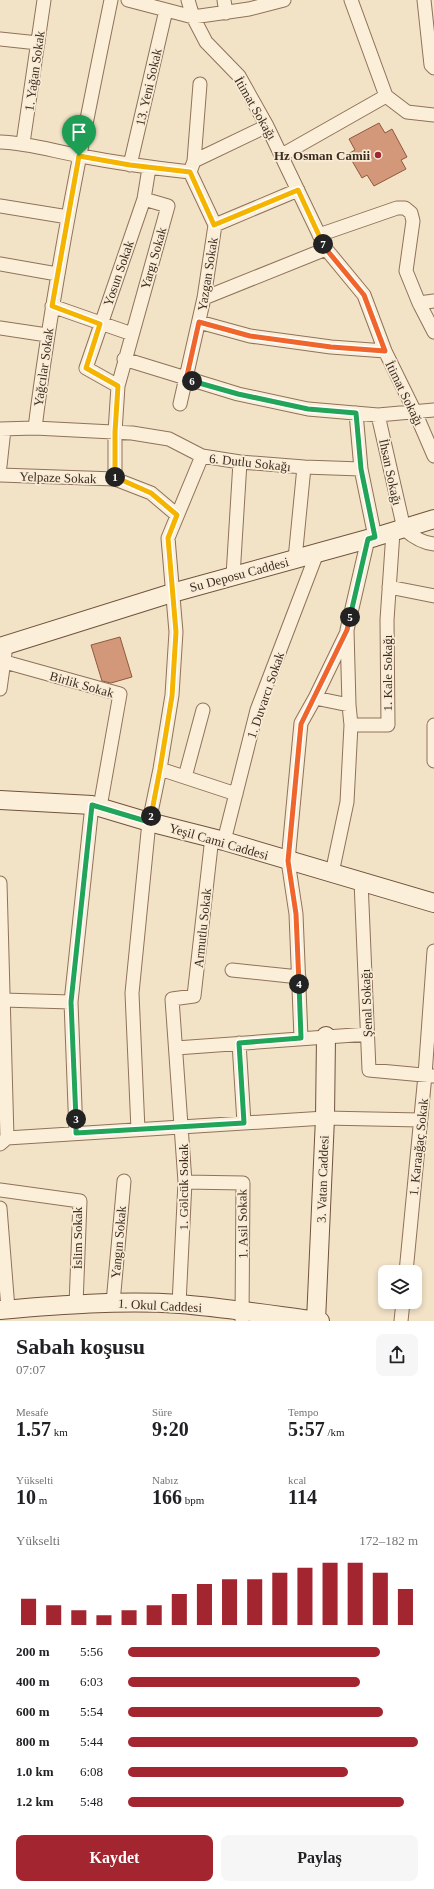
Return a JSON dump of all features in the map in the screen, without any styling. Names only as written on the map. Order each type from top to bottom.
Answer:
[{"type":"main road","name":"Su Deposu Caddesi","points":[[3,652],[172,593],[398,531],[434,519]]},
{"type":"main road","name":"Yeşil Cami Caddesi","points":[[0,800],[96,806],[149,822],[218,839],[288,861],[434,903]]},
{"type":"main road","name":"3. Vatan Caddesi","points":[[316,1321],[325,1118],[326,1036]]},
{"type":"main road","name":"1. Okul Caddesi","points":[[4,1310],[112,1303],[179,1304],[242,1316],[320,1321]]},
{"type":"street","name":"1. Yağan Sokak","points":[[23,143],[44,0]]},
{"type":"street","name":"Yağcılar Sokak","points":[[35,428],[47,335],[57,274],[79,156],[111,0]]},
{"type":"street","points":[[128,0],[193,17],[225,6],[249,9],[284,0]]},
{"type":"street","name":"İtimat Sokağı","points":[[188,0],[193,17],[206,42],[239,76],[282,155],[326,249],[364,295],[385,351],[415,412],[434,456]]},
{"type":"street","points":[[351,0],[386,96],[407,112],[434,115]]},
{"type":"street","points":[[424,0],[431,65],[434,68]]},
{"type":"street","name":"13. Yeni Sokak","points":[[130,165],[166,10]]},
{"type":"street","points":[[0,39],[38,43]]},
{"type":"street","points":[[192,166],[200,84]]},
{"type":"street","points":[[282,155],[386,96]]},
{"type":"street","points":[[0,142],[23,143],[79,156],[149,168],[192,166],[266,126]]},
{"type":"street","name":"Yazgan Sokak","points":[[180,404],[204,298],[214,225],[192,166]]},
{"type":"street","name":"Yosun Sokak","points":[[118,386],[86,368],[144,199],[149,168]]},
{"type":"street","points":[[214,225],[298,190]]},
{"type":"street","name":"Yargı Sokak","points":[[118,386],[124,359],[168,206],[144,199]]},
{"type":"street","points":[[0,206],[68,217]]},
{"type":"street","points":[[319,235],[397,208],[405,208],[411,213],[414,221],[406,271],[419,303],[434,332]]},
{"type":"street","points":[[204,298],[326,249]]},
{"type":"street","points":[[0,264],[57,274]]},
{"type":"street","points":[[419,303],[434,300]]},
{"type":"street","points":[[52,306],[132,334]]},
{"type":"street","points":[[199,322],[250,336],[331,347],[385,351]]},
{"type":"street","points":[[0,328],[47,335]]},
{"type":"street","points":[[124,359],[186,380],[238,394],[308,409],[378,415],[434,410]]},
{"type":"street","points":[[115,479],[115,432],[118,386]]},
{"type":"street","points":[[301,1038],[296,914],[288,861],[301,724],[347,630],[372,538],[361,469],[356,413]]},
{"type":"street","name":"İhsan Sokağı","points":[[378,415],[398,531]]},
{"type":"street","name":"6. Dutlu Sokağı","points":[[2,429],[35,428],[132,433],[169,439],[202,456],[240,462],[304,467],[361,469]]},
{"type":"street","points":[[0,466],[2,429]]},
{"type":"street","points":[[138,1130],[132,993],[149,822],[160,769],[172,696],[176,632],[168,538],[202,456]]},
{"type":"street","points":[[233,576],[240,462]]},
{"type":"street","points":[[295,559],[304,467]]},
{"type":"street","name":"Yelpaze Sokak","points":[[0,475],[115,479],[151,493],[177,515]]},
{"type":"street","points":[[398,531],[427,543],[434,544]]},
{"type":"street","name":"1. Kale Sokağı","points":[[351,725],[388,724],[387,620],[389,586],[398,531]]},
{"type":"street","name":"1. Duvarcı Sokak","points":[[218,839],[236,794],[257,710],[317,553]]},
{"type":"street","points":[[389,586],[434,596]]},
{"type":"street","points":[[332,873],[347,802],[351,725],[347,630]]},
{"type":"street","points":[[0,689],[3,652]]},
{"type":"street","name":"Birlik Sokak","points":[[3,652],[120,694],[96,806]]},
{"type":"street","points":[[314,698],[349,704]]},
{"type":"street","points":[[185,777],[203,710]]},
{"type":"street","points":[[434,725],[434,761]]},
{"type":"street","points":[[160,769],[236,794]]},
{"type":"street","points":[[76,1133],[71,1002],[96,806]]},
{"type":"street","name":"Armutlu Sokak","points":[[172,999],[194,996],[218,839]]},
{"type":"street","name":"Şenal Sokağı","points":[[361,881],[369,1070],[429,1075]]},
{"type":"street","points":[[0,883],[4,1141],[76,1133],[325,1118],[420,1120]]},
{"type":"street","name":"1. Karaağaç Sokak","points":[[407,1265],[420,1120],[429,1075],[434,951]]},
{"type":"street","points":[[232,970],[299,977]]},
{"type":"street","name":"1. Gölcük Sokak","points":[[172,999],[185,1182],[179,1304]]},
{"type":"street","points":[[3,1000],[71,1002]]},
{"type":"street","points":[[176,1048],[368,1034]]},
{"type":"street","points":[[239,1043],[244,1123]]},
{"type":"street","name":"Yangın Sokak","points":[[112,1303],[124,1181]]},
{"type":"street","name":"1. Asil Sokak","points":[[185,1182],[243,1183],[242,1316]]},
{"type":"street","name":"İslim Sokak","points":[[0,1190],[80,1202],[76,1305]]},
{"type":"street","points":[[0,1208],[4,1310]]},
{"type":"street","points":[[401,1321],[402,1309]]},
{"type":"building","name":"Hz Osman Camii","points":[[379,123],[385,133],[392,129],[407,157],[401,160],[406,169],[374,186],[367,175],[362,178],[348,154],[355,150],[349,139]]},
{"type":"building","points":[[120,637],[132,677],[111,683],[102,681],[91,645]]},
{"type":"place","name":"Hz Osman Camii","points":[[378,155]]},
{"type":"route","points":[[79,156],[149,168],[190,172],[214,225],[298,190],[326,249],[364,295],[385,351],[331,347],[250,336],[199,322],[186,380],[238,394],[308,409],[356,413],[361,469],[375,537],[368,539],[347,630],[301,724],[288,861],[296,914],[301,1038],[239,1043],[244,1123],[76,1133],[71,1002],[92,805],[149,822],[160,769],[172,696],[176,632],[168,538],[177,515],[151,493],[115,479],[115,432],[118,386],[86,368],[100,324],[52,306],[79,156]]}]
